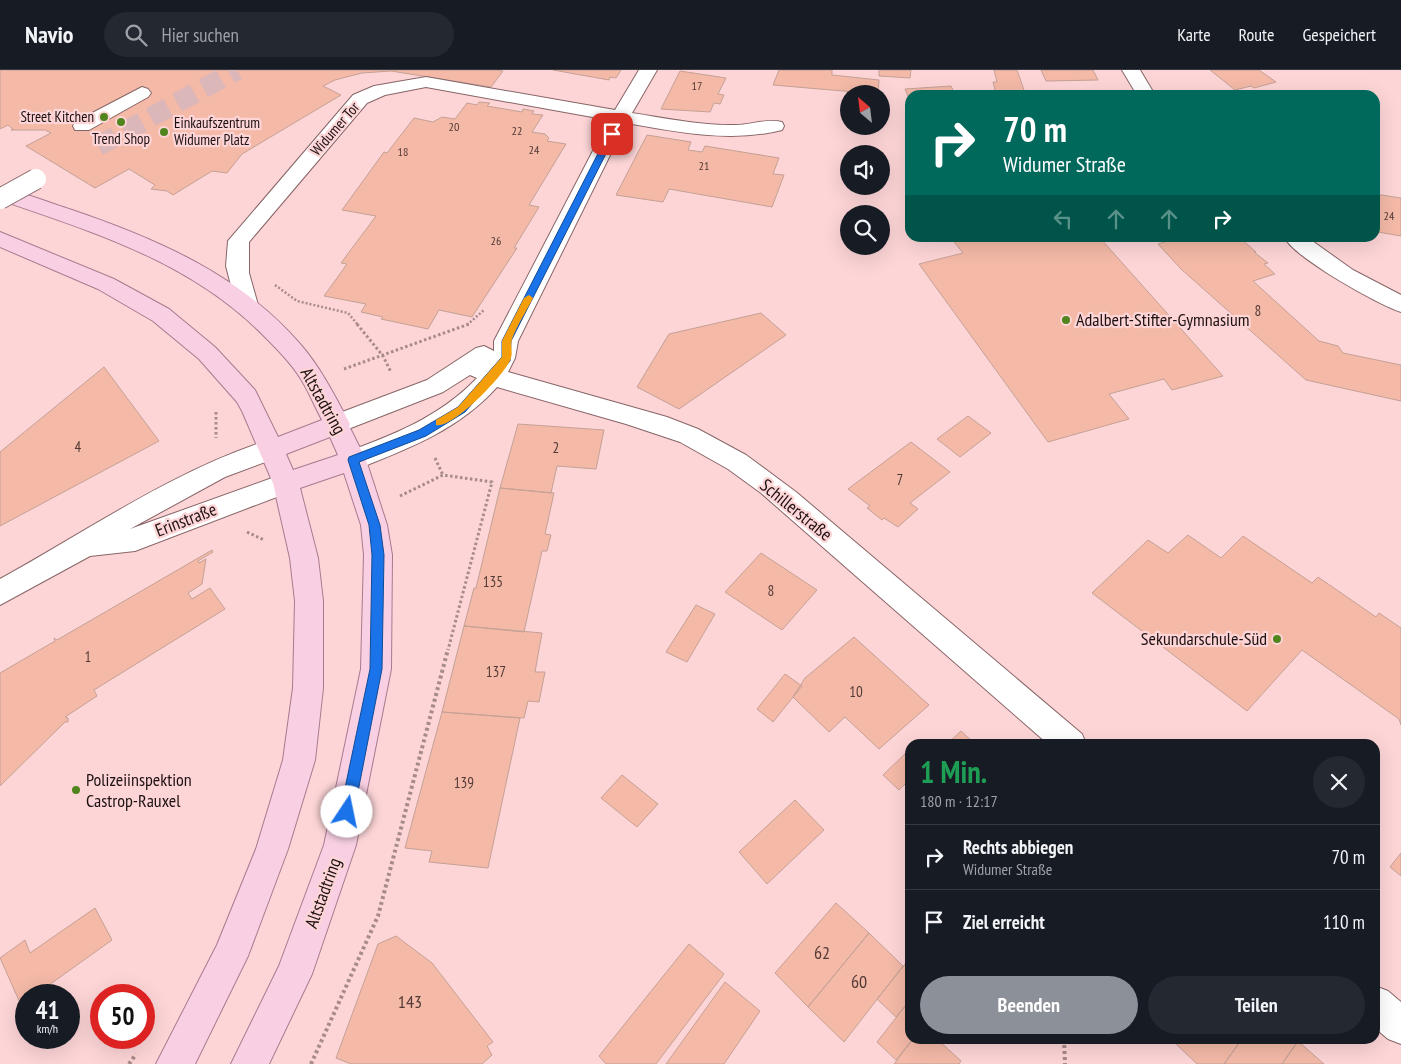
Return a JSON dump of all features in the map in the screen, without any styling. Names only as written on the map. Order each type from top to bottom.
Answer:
[{"type":"main road","name":"Altstadtring","points":[[0,193],[108,230],[160,252],[195,270],[246,305],[292,350],[315,381],[338,424],[353,460],[374,525],[378,555],[376,669],[340,845],[294,974],[250,1064]]},
{"type":"main road","points":[[0,239],[106,284],[162,315],[207,353],[246,396],[272,449],[286,484],[304,558],[309,600],[308,688],[299,760],[272,849],[230,956],[175,1064]]},
{"type":"main road","points":[[272,449],[338,424]]},
{"type":"main road","points":[[286,484],[353,460]]},
{"type":"street","points":[[353,460],[422,433],[462,409],[506,358],[506,341],[620,117],[648,70]]},
{"type":"street","points":[[1131,70],[1143,90]]},
{"type":"street","name":"Widumer Tor","points":[[246,305],[236,272],[235,257],[239,241],[360,99],[371,93],[426,82],[620,117],[735,131],[775,126]]},
{"type":"street","points":[[82,126],[142,93]]},
{"type":"street","points":[[0,199],[36,179]]},
{"type":"street","points":[[1301,242],[1337,270],[1386,299],[1401,304]]},
{"type":"street","points":[[338,424],[435,386],[506,341]]},
{"type":"street","name":"Schillerstraße","points":[[470,365],[492,376],[527,388],[622,411],[680,431],[720,451],[774,490],[1065,739]]},
{"type":"street","name":"Erinstraße","points":[[0,593],[84,546],[120,522],[216,470],[272,449]]},
{"type":"street","name":"Erinstraße","points":[[84,546],[135,540],[286,484]]},
{"type":"street","points":[[1380,1008],[1401,1026]]},
{"type":"path","points":[[338,370],[468,325],[489,306]]},
{"type":"path","points":[[311,1064],[378,916],[492,482],[444,475],[390,501],[368,508]]},
{"type":"path","points":[[264,540],[268,546]]},
{"type":"path","points":[[1064,1044],[1065,1064]]},
{"type":"path","points":[[129,1064],[139,1049]]},
{"type":"building","name":"Einkaufszentrum Widumer Platz","points":[[0,70],[503,71],[491,87],[391,71],[362,73],[335,80],[323,86],[341,95],[242,154],[227,173],[212,171],[173,195],[167,191],[151,189],[155,185],[129,169],[95,188],[26,146],[51,133],[45,130],[11,130],[13,129],[8,125],[0,129]]},
{"type":"building","points":[[553,70],[621,70],[616,78],[610,77],[609,80]]},
{"type":"building","points":[[779,70],[832,70],[832,75],[879,80],[879,85],[840,85],[840,91],[773,85]]},
{"type":"building","points":[[879,70],[911,70],[910,78],[879,76]]},
{"type":"building","points":[[994,70],[1017,70],[1024,90],[995,90],[993,82],[997,82]]},
{"type":"building","points":[[1041,70],[1093,70],[1098,80],[1046,81]]},
{"type":"building","points":[[1210,70],[1259,70],[1276,82],[1254,88],[1251,86],[1235,90]]},
{"type":"building","points":[[680,71],[726,78],[718,94],[724,95],[720,104],[714,103],[710,112],[661,109]]},
{"type":"building","points":[[951,86],[953,90],[905,90]]},
{"type":"building","points":[[479,102],[490,103],[487,106],[522,112],[523,109],[534,111],[532,114],[543,115],[532,132],[545,134],[549,138],[547,141],[566,144],[529,205],[539,207],[514,248],[517,248],[472,317],[439,310],[428,329],[381,319],[383,317],[361,312],[366,304],[324,296],[347,264],[341,263],[376,216],[342,210],[384,152],[387,153],[414,118],[433,122],[442,117],[455,119],[467,103],[477,105]]},
{"type":"building","points":[[647,135],[691,142],[688,150],[702,152],[705,146],[779,158],[773,174],[784,175],[772,207],[669,189],[663,202],[616,195]]},
{"type":"building","points":[[1380,195],[1401,198],[1401,236],[1380,232]]},
{"type":"building","name":"Adalbert-Stifter-Gymnasium","points":[[954,242],[1104,242],[1223,376],[1172,390],[1164,379],[1109,394],[1129,419],[1048,442],[919,264],[963,253]]},
{"type":"building","name":"Adalbert-Stifter-Gymnasium","points":[[1165,242],[1245,242],[1268,263],[1264,264],[1275,274],[1253,281],[1319,341],[1338,346],[1343,353],[1401,365],[1401,401],[1306,380],[1181,269],[1158,244]]},
{"type":"building","points":[[761,313],[786,335],[679,409],[637,387],[669,334]]},
{"type":"building","points":[[104,367],[159,441],[0,526],[0,452]]},
{"type":"building","points":[[968,416],[991,433],[960,457],[937,439]]},
{"type":"building","points":[[518,424],[604,430],[596,469],[557,466],[551,493],[500,488]]},
{"type":"building","points":[[911,442],[950,472],[910,503],[918,509],[898,527],[884,518],[882,520],[867,508],[870,506],[848,489]]},
{"type":"building","points":[[500,488],[554,493],[545,534],[551,535],[547,551],[542,551],[524,632],[464,626],[474,588],[476,588]]},
{"type":"building","name":"Sekundarschule-Süd","points":[[1188,535],[1221,558],[1243,536],[1312,583],[1318,577],[1376,617],[1379,613],[1401,628],[1401,725],[1399,719],[1302,650],[1247,711],[1092,593],[1148,540],[1168,553]]},
{"type":"building","points":[[212,550],[213,552],[198,561],[199,563],[206,559],[202,584],[188,593],[192,599],[210,588],[225,609],[94,690],[97,696],[65,717],[68,718],[68,722],[65,722],[0,786],[0,673],[55,641],[54,638],[57,640]]},
{"type":"building","points":[[761,553],[817,590],[782,630],[725,592]]},
{"type":"building","points":[[696,605],[715,614],[687,662],[666,652]]},
{"type":"building","points":[[464,626],[542,633],[535,672],[545,672],[539,702],[528,701],[524,718],[442,712]]},
{"type":"building","points":[[854,637],[929,705],[879,749],[845,717],[829,732],[793,697],[805,678]]},
{"type":"building","points":[[785,674],[802,686],[773,722],[757,709]]},
{"type":"building","points":[[442,712],[520,718],[488,868],[429,862],[432,851],[405,848]]},
{"type":"building","points":[[961,731],[970,739],[952,739]]},
{"type":"building","points":[[905,754],[905,784],[899,790],[883,775]]},
{"type":"building","points":[[622,775],[658,804],[637,827],[601,798]]},
{"type":"building","points":[[795,800],[824,830],[767,884],[739,852]]},
{"type":"building","points":[[1401,853],[1401,876],[1390,867]]},
{"type":"building","points":[[836,903],[869,933],[808,1007],[775,973]]},
{"type":"building","points":[[95,908],[112,940],[50,984],[15,984],[15,992],[0,958],[25,940],[30,953]]},
{"type":"building","points":[[869,933],[903,966],[844,1042],[808,1007]]},
{"type":"building","points":[[396,936],[432,963],[493,1042],[487,1046],[492,1055],[482,1064],[351,1064],[336,1058],[378,944]]},
{"type":"building","points":[[689,944],[724,974],[656,1064],[606,1064],[599,1056]]},
{"type":"building","points":[[905,964],[905,1006],[896,1017],[877,999]]},
{"type":"building","points":[[725,982],[760,1011],[724,1064],[666,1064]]},
{"type":"building","points":[[905,1006],[905,1044],[909,1044],[896,1060],[877,1042]]},
{"type":"building","points":[[909,1044],[942,1044],[961,1061],[959,1064],[894,1064]]},
{"type":"building","points":[[1176,1044],[1238,1044],[1224,1064],[1197,1064]]},
{"type":"building","points":[[1238,1044],[1296,1044],[1282,1064],[1224,1064]]},
{"type":"building","points":[[1296,1044],[1301,1044],[1324,1064],[1282,1064]]},
{"type":"tunnel","points":[[98,146],[237,70]]},
{"type":"slow traffic","points":[[440,423],[462,409],[483,388],[506,358],[506,341],[529,298]]},
{"type":"place","name":"Street Kitchen","points":[[104,117]]},
{"type":"place","name":"Trend Shop","points":[[121,122]]},
{"type":"place","name":"Einkaufszentrum Widumer Platz","points":[[164,132]]},
{"type":"place","name":"Adalbert-Stifter-Gymnasium","points":[[1066,320]]},
{"type":"place","name":"Sekundarschule-Süd","points":[[1277,639]]},
{"type":"place","name":"Polizeiinspektion Castrop-Rauxel","points":[[76,790]]},
{"type":"route","points":[[347,812],[376,669],[378,555],[374,525],[353,460],[422,433],[462,409],[483,388],[506,358],[506,341],[612,134]]}]
